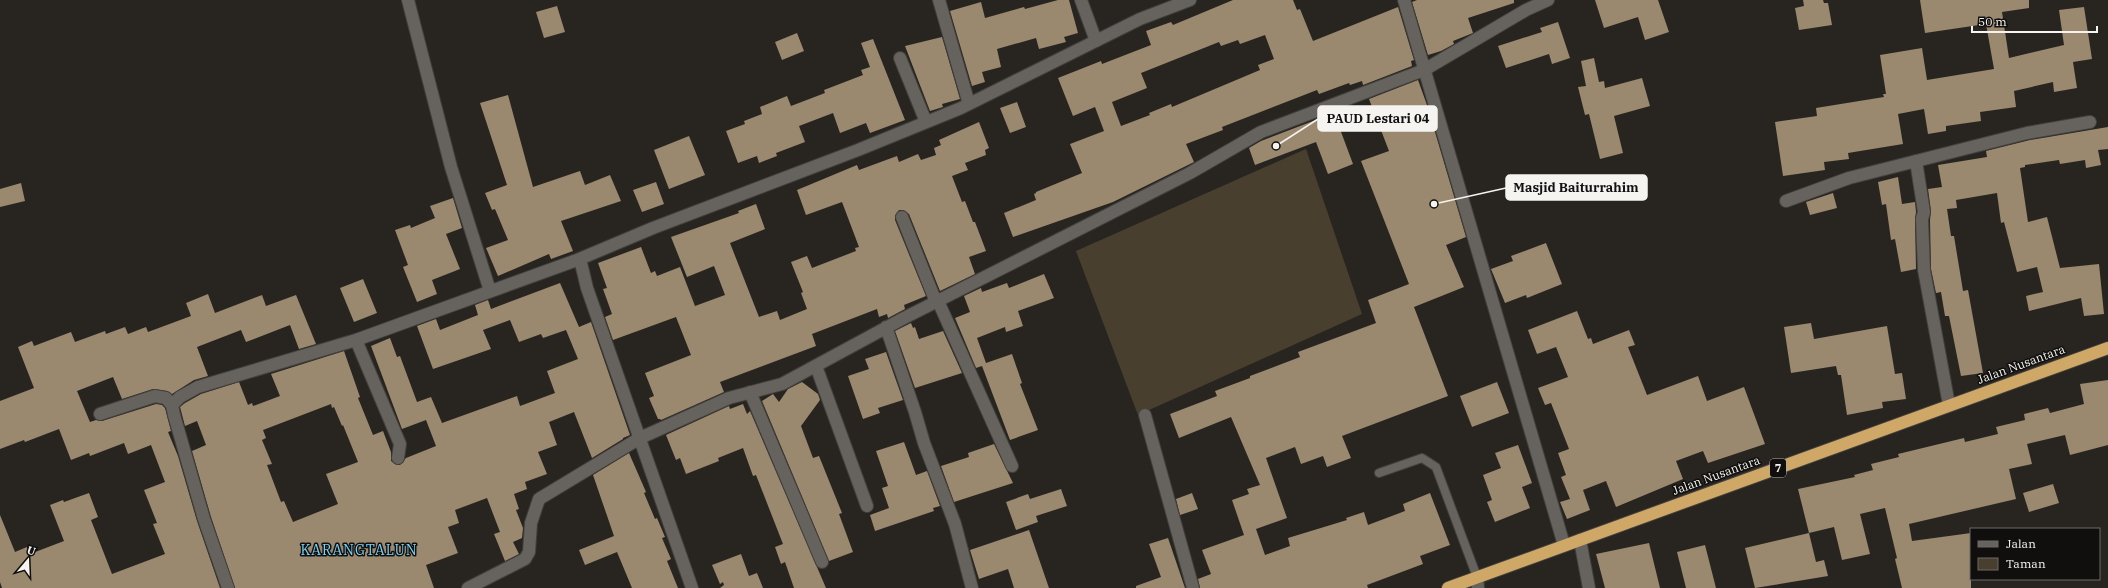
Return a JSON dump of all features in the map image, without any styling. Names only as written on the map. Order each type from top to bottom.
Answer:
[{"type":"highway","name":"Jalan Nusantara","points":[[1448,588],[1477,583],[1564,545],[2108,348]]},
{"type":"street","points":[[408,0],[451,167],[490,291]]},
{"type":"street","points":[[939,0],[969,104]]},
{"type":"street","points":[[1081,0],[1096,41]]},
{"type":"street","points":[[172,405],[180,397],[198,387],[356,340],[580,259],[653,228],[926,122],[969,104],[1168,4],[1190,0]]},
{"type":"street","points":[[1404,0],[1564,545]]},
{"type":"street","points":[[468,588],[525,560],[529,552],[531,523],[539,499],[640,438],[728,398],[782,384],[937,301],[1190,173],[1261,132],[1424,70],[1526,10],[1548,0]]},
{"type":"street","points":[[900,58],[926,122]]},
{"type":"street","points":[[1786,201],[1829,184],[2027,134],[2090,122]]},
{"type":"street","points":[[1916,162],[1924,212],[1922,219],[1924,270],[1949,405]]},
{"type":"street","points":[[902,217],[937,301],[1012,466]]},
{"type":"street","points":[[580,259],[587,288],[692,588]]},
{"type":"street","points":[[886,328],[924,443],[955,524],[972,588]]},
{"type":"street","points":[[356,340],[400,444],[398,458]]},
{"type":"street","points":[[816,366],[867,506]]},
{"type":"street","points":[[750,392],[822,562]]},
{"type":"street","points":[[100,414],[155,396],[166,398],[172,405],[204,520],[228,588]]},
{"type":"street","points":[[1145,414],[1193,588]]},
{"type":"street","points":[[1580,540],[1589,588]]},
{"type":"lane","points":[[1379,473],[1422,458],[1436,466],[1477,583]]},
{"type":"green space","points":[[1306,149],[1362,314],[1138,415],[1076,251]]},
{"type":"building","points":[[1058,0],[1069,0],[1078,33],[1064,37],[1066,42],[1039,49],[1036,38],[997,49],[1001,67],[982,72],[985,82],[972,86],[950,11],[981,2],[985,18],[1024,7],[1025,9]]},
{"type":"building","points":[[1233,0],[1293,0],[1297,10],[1300,9],[1313,41],[1398,7],[1414,60],[1411,61],[1412,66],[1363,85],[1362,81],[1350,85],[1349,83],[1319,94],[1317,90],[1222,127],[1223,130],[1186,144],[1194,162],[1113,202],[1013,237],[1004,213],[1036,200],[1034,194],[1036,192],[1082,173],[1070,144],[1104,131],[1095,107],[1073,116],[1058,78],[1101,61],[1102,64],[1151,45],[1146,31],[1171,22],[1173,25]],"holes":[[[1265,35],[1274,59],[1258,65],[1260,70],[1172,107],[1171,104],[1149,113],[1150,115],[1121,126],[1112,102],[1147,88],[1141,73],[1219,42],[1221,46],[1238,40],[1240,44]]]},
{"type":"building","points":[[1417,0],[1514,0],[1514,3],[1468,18],[1473,33],[1453,41],[1454,44],[1441,51],[1428,55],[1412,2]]},
{"type":"building","points":[[1595,0],[1658,0],[1669,32],[1645,40],[1638,17],[1604,28]]},
{"type":"building","points":[[1803,0],[1823,0],[1824,3],[1828,3],[1832,25],[1799,30],[1795,8],[1804,6]]},
{"type":"building","points":[[1920,0],[2029,0],[2029,8],[2002,12],[2009,58],[2064,45],[2059,10],[2084,7],[2092,59],[2073,62],[2077,88],[2054,92],[2053,82],[2014,91],[2016,107],[1980,112],[1981,121],[1946,126],[1946,131],[1928,134],[1924,109],[1898,114],[1903,144],[1848,153],[1849,159],[1824,162],[1825,170],[1783,176],[1775,122],[1817,116],[1816,108],[1884,97],[1883,94],[1886,94],[1880,55],[1922,48],[1927,80],[1994,69],[1986,24],[1925,33]]},
{"type":"building","points":[[557,6],[565,32],[544,38],[536,12]]},
{"type":"building","points":[[1558,22],[1570,58],[1552,64],[1549,54],[1506,68],[1498,46],[1542,32],[1540,28]]},
{"type":"building","points":[[797,33],[804,51],[782,60],[775,42]]},
{"type":"building","points":[[942,37],[960,99],[942,104],[943,107],[930,111],[905,46]]},
{"type":"building","points":[[873,39],[905,120],[870,133],[866,123],[840,133],[833,113],[799,126],[805,142],[776,153],[777,156],[759,163],[757,156],[738,163],[726,131],[745,124],[744,121],[762,114],[760,107],[787,96],[791,106],[825,93],[824,90],[863,75],[861,70],[870,67],[861,43]]},
{"type":"building","points":[[1594,58],[1599,82],[1604,81],[1605,88],[1642,78],[1650,106],[1614,116],[1623,153],[1600,159],[1589,114],[1585,115],[1578,87],[1586,86],[1581,61]]},
{"type":"building","points":[[1418,80],[1427,105],[1466,237],[1446,245],[1464,287],[1414,307],[1448,396],[1342,436],[1351,458],[1327,467],[1323,456],[1301,464],[1295,447],[1266,458],[1287,518],[1256,529],[1265,555],[1290,546],[1288,538],[1347,520],[1346,518],[1364,512],[1368,525],[1405,511],[1403,504],[1430,493],[1450,545],[1420,556],[1423,564],[1367,585],[1368,588],[1200,588],[1198,579],[1211,574],[1202,550],[1244,535],[1232,500],[1249,494],[1247,489],[1260,485],[1231,417],[1179,438],[1170,414],[1217,396],[1215,391],[1300,357],[1298,352],[1376,323],[1368,300],[1409,284],[1361,161],[1389,151],[1369,99]]},
{"type":"building","points":[[508,95],[533,187],[580,171],[585,185],[610,175],[621,201],[561,221],[573,251],[551,259],[549,254],[498,276],[486,248],[508,240],[495,209],[492,210],[485,193],[507,185],[480,103]]},
{"type":"building","points":[[1017,102],[1026,127],[1010,133],[1000,108]]},
{"type":"building","points":[[1334,113],[1353,164],[1328,174],[1316,142],[1255,165],[1249,148],[1261,141]]},
{"type":"building","points":[[979,122],[989,148],[985,150],[986,155],[965,163],[968,170],[952,176],[962,202],[965,201],[973,222],[975,222],[986,251],[969,257],[975,274],[940,291],[909,214],[903,210],[899,210],[895,216],[895,220],[926,296],[904,305],[905,309],[888,318],[887,314],[879,317],[877,309],[812,334],[816,346],[720,382],[724,392],[661,420],[658,419],[649,398],[654,396],[645,373],[691,355],[676,317],[613,340],[605,317],[612,314],[603,289],[607,288],[598,263],[641,247],[651,273],[655,271],[657,276],[680,267],[695,306],[725,295],[714,266],[687,277],[671,237],[739,213],[738,211],[756,204],[765,229],[730,243],[759,317],[777,311],[780,320],[807,309],[801,293],[803,292],[791,262],[807,256],[812,268],[856,251],[855,248],[859,247],[842,202],[806,215],[797,190],[857,165],[859,170],[897,156],[899,162],[918,154],[921,160],[936,155],[934,148],[941,145],[939,140]]},
{"type":"building","points":[[2108,127],[2108,149],[2098,150],[2101,165],[2086,168],[2085,160],[2060,164],[2059,160],[2025,165],[2025,167],[2020,168],[2028,222],[2047,217],[2060,268],[2099,264],[2104,314],[2084,316],[2081,298],[2029,311],[2026,296],[2043,292],[2037,267],[2017,272],[2004,222],[2001,223],[1997,193],[1956,200],[1957,208],[1947,209],[1951,236],[1954,236],[1963,291],[1968,290],[1983,373],[1961,376],[1949,316],[1945,316],[1941,292],[1936,293],[1931,269],[1931,211],[1928,189],[1942,187],[1938,165],[1987,157],[1986,151],[2030,140]]},
{"type":"building","points":[[689,136],[705,175],[669,189],[654,150]]},
{"type":"building","points":[[1898,177],[1902,204],[1915,202],[1916,212],[1916,269],[1901,272],[1895,239],[1891,240],[1886,204],[1882,205],[1878,182]]},
{"type":"building","points":[[656,182],[664,204],[642,212],[633,190]]},
{"type":"building","points":[[21,183],[25,201],[0,207],[0,189]]},
{"type":"building","points":[[1833,193],[1837,208],[1810,215],[1806,202]]},
{"type":"building","points":[[453,198],[462,228],[446,234],[460,269],[432,280],[437,294],[417,302],[403,267],[408,265],[395,230],[410,225],[411,228],[435,218],[430,206]]},
{"type":"building","points":[[1546,243],[1562,284],[1527,298],[1526,295],[1505,303],[1491,269],[1513,261],[1511,256]]},
{"type":"building","points":[[1044,274],[1054,298],[1018,311],[1023,326],[1006,332],[1005,327],[977,338],[986,363],[1012,354],[1022,383],[1020,384],[1038,430],[1010,440],[982,366],[976,368],[955,318],[970,312],[964,296],[981,288],[982,292],[1007,283],[1009,288]]},
{"type":"building","points":[[363,279],[377,313],[354,322],[340,288]]},
{"type":"building","points":[[560,283],[579,327],[591,322],[630,435],[592,458],[574,412],[549,422],[557,445],[538,452],[547,474],[525,482],[527,489],[514,494],[519,509],[516,510],[523,528],[522,538],[513,542],[519,554],[505,561],[494,534],[500,532],[487,498],[455,510],[459,523],[448,527],[458,553],[426,565],[434,588],[235,588],[211,517],[192,451],[206,445],[197,421],[185,426],[180,407],[201,394],[239,382],[248,405],[252,403],[253,406],[280,396],[271,374],[344,351],[360,397],[358,398],[373,435],[383,431],[391,452],[391,461],[397,465],[400,465],[406,458],[436,446],[426,420],[402,429],[371,346],[390,338],[397,357],[400,356],[417,402],[431,397],[442,423],[517,396],[520,406],[555,393],[547,371],[578,359],[566,330],[543,338],[541,334],[519,342],[510,320],[483,330],[491,349],[433,369],[417,326],[436,319],[440,330],[478,315],[475,305],[488,300],[491,309]],"holes":[[[331,404],[332,408],[334,407],[342,426],[343,425],[358,462],[326,474],[338,504],[293,522],[284,501],[281,502],[267,465],[272,464],[262,440],[266,438],[263,430]]]},
{"type":"building","points":[[208,294],[215,313],[262,295],[266,306],[296,295],[316,344],[299,349],[290,325],[246,342],[241,330],[197,347],[208,376],[194,380],[172,394],[167,391],[153,389],[122,399],[113,377],[77,391],[90,422],[96,420],[102,421],[156,404],[162,405],[165,408],[171,431],[168,432],[178,456],[197,521],[220,588],[2,588],[0,582],[0,515],[15,552],[27,547],[30,554],[64,541],[50,505],[63,500],[64,502],[89,493],[98,517],[91,520],[112,574],[165,554],[153,524],[157,523],[144,490],[165,482],[151,445],[128,454],[124,443],[90,456],[89,453],[71,460],[59,429],[25,442],[24,440],[0,449],[0,401],[34,388],[18,347],[32,341],[34,346],[71,332],[75,342],[105,331],[106,334],[125,327],[128,334],[146,327],[148,332],[191,316],[186,303]]},
{"type":"building","points":[[1577,311],[1588,339],[1591,338],[1593,344],[1629,330],[1635,345],[1628,347],[1647,395],[1698,376],[1707,401],[1744,387],[1765,444],[1708,463],[1703,451],[1676,461],[1683,479],[1616,507],[1606,481],[1583,490],[1590,510],[1567,519],[1560,502],[1570,499],[1561,477],[1566,475],[1558,453],[1569,449],[1551,403],[1545,405],[1538,388],[1568,377],[1556,347],[1537,354],[1528,330]]},
{"type":"building","points":[[911,323],[913,328],[915,327],[919,339],[943,331],[962,373],[915,388],[895,331]]},
{"type":"building","points":[[1811,323],[1814,339],[1887,326],[1895,374],[1902,373],[1906,399],[1882,402],[1883,408],[1847,415],[1841,375],[1838,375],[1836,366],[1791,373],[1784,327]]},
{"type":"building","points":[[886,352],[903,400],[878,408],[880,413],[863,419],[848,376],[869,369],[865,359]]},
{"type":"building","points":[[2108,380],[2108,445],[2070,455],[2065,435],[2027,444],[2032,464],[2009,469],[2016,499],[1909,524],[1912,541],[1970,533],[1971,588],[1902,588],[1895,559],[1897,558],[1885,508],[1860,514],[1870,554],[1842,560],[1834,527],[1809,533],[1798,489],[1855,477],[1854,475],[1873,470],[1871,464],[1899,457],[1898,454],[1964,438],[1965,442],[1998,434],[1996,427],[2025,420],[2024,414],[2048,408],[2050,413],[2084,404],[2080,384]]},
{"type":"building","points":[[802,382],[818,394],[820,400],[801,426],[813,458],[819,456],[842,513],[839,514],[853,552],[829,561],[762,401],[773,394],[779,402],[788,389]]},
{"type":"building","points":[[1497,382],[1509,413],[1472,427],[1460,396]]},
{"type":"building","points":[[743,404],[747,414],[750,411],[826,588],[794,588],[785,562],[781,564],[775,547],[783,544],[756,475],[753,476],[743,448],[718,458],[719,461],[686,474],[680,458],[676,460],[666,435],[729,406],[730,409]]},
{"type":"building","points":[[904,442],[916,475],[927,471],[940,506],[933,508],[934,511],[875,531],[870,515],[889,508],[882,488],[888,486],[876,451]]},
{"type":"building","points":[[994,444],[1013,483],[954,502],[941,466],[969,457],[968,453]]},
{"type":"building","points":[[1518,445],[1532,483],[1522,487],[1530,508],[1495,522],[1487,502],[1492,500],[1483,475],[1501,468],[1495,453]]},
{"type":"building","points":[[629,453],[646,492],[644,493],[655,519],[657,518],[665,537],[662,538],[671,559],[667,561],[678,588],[632,588],[617,552],[585,565],[579,550],[614,536],[593,475]]},
{"type":"building","points":[[2053,484],[2059,503],[2029,512],[2023,493]]},
{"type":"building","points":[[1061,489],[1067,506],[1036,516],[1038,522],[1016,530],[1006,502],[1028,494],[1030,499]]},
{"type":"building","points":[[1192,493],[1198,509],[1180,515],[1176,499]]},
{"type":"building","points":[[1029,530],[1049,588],[1014,588],[1008,569],[979,579],[970,550]]},
{"type":"building","points":[[1809,533],[1816,562],[1824,560],[1828,576],[1755,588],[1745,548]]},
{"type":"building","points":[[1168,538],[1185,588],[1136,588],[1136,586],[1161,577],[1149,544]]},
{"type":"building","points":[[1649,543],[1660,588],[1605,588],[1596,554]]},
{"type":"building","points":[[1705,545],[1716,588],[1686,588],[1677,552]]},
{"type":"building","points":[[741,554],[749,576],[757,573],[763,588],[720,588],[724,585],[723,582],[720,584],[712,565]]},
{"type":"place","name":"PAUD Lestari 04","points":[[1276,146]]},
{"type":"place","name":"Masjid Baiturrahim","points":[[1434,204]]},
{"type":"district","name":"KARANGTALUN","points":[[359,550]]}]
